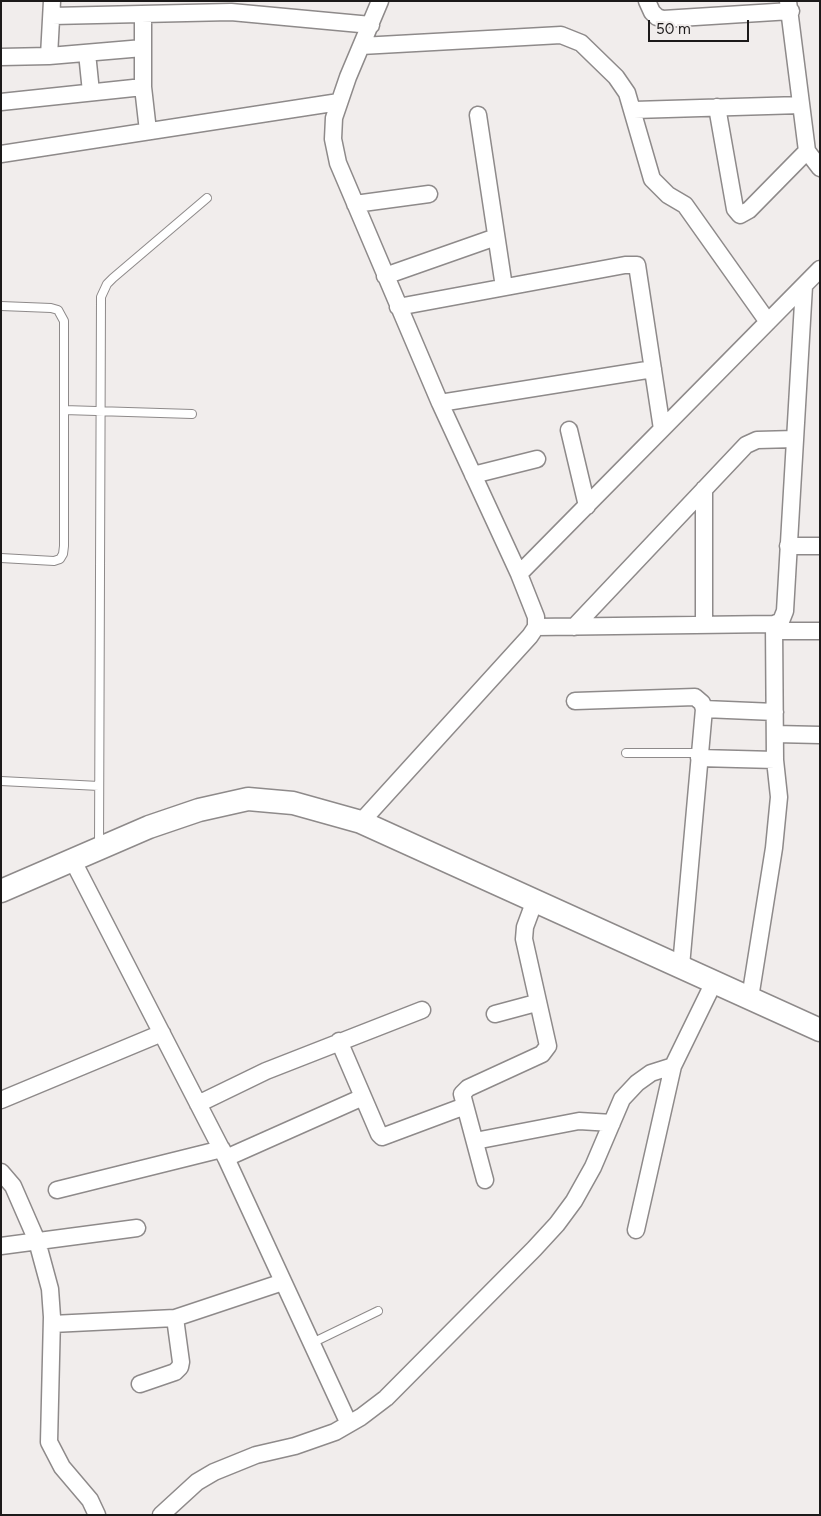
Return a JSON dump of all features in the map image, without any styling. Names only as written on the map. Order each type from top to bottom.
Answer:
[{"type":"street","points":[[361,822],[536,627],[536,618],[519,574],[440,403],[338,163],[333,139],[334,118],[338,102],[380,1]]},
{"type":"street","points":[[648,1],[652,12],[657,17],[663,19],[719,17],[790,6],[807,151],[820,168]]},
{"type":"street","points":[[711,1],[719,17]]},
{"type":"street","points":[[48,56],[52,8],[142,14],[231,12],[371,25]]},
{"type":"street","points":[[142,14],[144,87],[148,132]]},
{"type":"street","points":[[360,46],[561,35],[581,43],[616,77],[627,93],[634,110],[652,179],[668,195],[685,205],[768,322]]},
{"type":"street","points":[[1,57],[48,56],[143,48]]},
{"type":"street","points":[[87,53],[90,92]]},
{"type":"street","points":[[1,102],[144,87]]},
{"type":"street","points":[[1,154],[338,102]]},
{"type":"street","points":[[634,110],[801,104]]},
{"type":"street","points":[[717,107],[735,209],[740,215],[749,210],[807,151]]},
{"type":"street","points":[[478,115],[504,287]]},
{"type":"street","points":[[355,204],[429,194]]},
{"type":"street","points":[[385,276],[496,237]]},
{"type":"street","points":[[398,306],[625,265],[637,265],[662,429]]},
{"type":"street","points":[[519,574],[820,270]]},
{"type":"street","points":[[774,627],[784,617],[804,286]]},
{"type":"street","points":[[440,403],[653,369]]},
{"type":"street","points":[[569,430],[587,506]]},
{"type":"street","points":[[574,627],[751,442],[795,439]]},
{"type":"street","points":[[473,475],[537,459]]},
{"type":"street","points":[[704,489],[704,624]]},
{"type":"street","points":[[788,546],[820,546]]},
{"type":"street","points":[[536,627],[704,624],[820,631]]},
{"type":"street","points":[[750,998],[774,848],[779,798],[775,760],[774,627]]},
{"type":"street","points":[[575,700],[695,697],[700,699],[704,709],[681,966]]},
{"type":"street","points":[[704,709],[775,712]]},
{"type":"street","points":[[775,734],[820,735]]},
{"type":"street","points":[[700,756],[775,760]]},
{"type":"street","points":[[1,891],[174,818],[199,810],[248,799],[293,803],[361,822],[820,1030]]},
{"type":"street","points":[[73,862],[224,1154],[349,1424]]},
{"type":"street","points":[[485,1180],[462,1094],[468,1088],[545,1053],[547,1042],[536,1003],[524,932],[536,900]]},
{"type":"street","points":[[636,1230],[673,1066],[714,982]]},
{"type":"street","points":[[495,1014],[536,1003]]},
{"type":"street","points":[[198,1104],[266,1071],[422,1010]]},
{"type":"street","points":[[1,1100],[162,1033]]},
{"type":"street","points":[[339,1042],[382,1137],[465,1106]]},
{"type":"street","points":[[160,1515],[197,1482],[214,1472],[256,1455],[320,1438],[349,1424],[386,1398],[557,1224],[593,1167],[622,1099],[637,1083],[651,1073],[673,1066]]},
{"type":"street","points":[[57,1190],[224,1154],[363,1097]]},
{"type":"street","points":[[475,1141],[579,1121],[612,1123]]},
{"type":"street","points":[[1,1172],[13,1186],[37,1241],[50,1289],[52,1324],[50,1442],[62,1467],[90,1500],[97,1515]]},
{"type":"street","points":[[1,1246],[136,1228]]},
{"type":"street","points":[[52,1324],[175,1318],[283,1282]]},
{"type":"street","points":[[140,1384],[175,1372],[180,1367],[181,1362],[175,1318]]},
{"type":"lane","points":[[99,850],[101,297],[107,284],[207,198]]},
{"type":"lane","points":[[1,306],[51,308],[58,310],[62,314],[64,410],[63,554],[60,559],[54,561],[1,558]]},
{"type":"lane","points":[[64,410],[192,414]]},
{"type":"lane","points":[[626,753],[700,756]]},
{"type":"lane","points":[[1,780],[99,786]]},
{"type":"lane","points":[[312,1343],[378,1311]]}]
